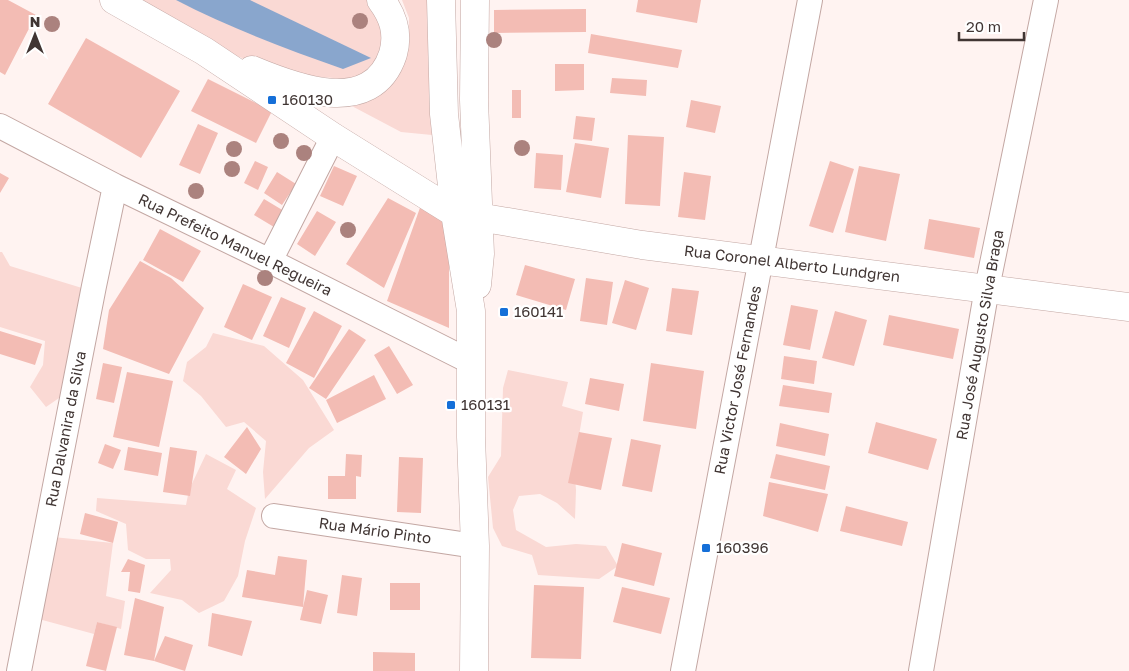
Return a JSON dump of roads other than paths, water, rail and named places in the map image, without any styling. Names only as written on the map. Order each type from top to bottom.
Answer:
[{"type":"main road","points":[[114,0],[204,51],[333,138],[467,215]]},
{"type":"main road","points":[[204,51],[305,89],[342,93],[356,92],[374,81],[384,71],[391,60],[395,48],[396,35],[394,24],[389,11],[380,0]]},
{"type":"main road","points":[[441,0],[444,114],[479,268],[471,311],[475,546],[474,671]]},
{"type":"main road","points":[[467,215],[475,0]]},
{"type":"main road","name":"Rua Coronel Alberto Lundgren","points":[[467,215],[642,245],[1129,307]]},
{"type":"street","name":"Rua Victor José Fernandes","points":[[683,671],[810,0]]},
{"type":"street","name":"Rua José Augusto Silva Braga","points":[[921,671],[988,288],[1046,0]]},
{"type":"street","name":"Rua Prefeito Manuel Regueira","points":[[0,126],[115,186],[471,362]]},
{"type":"street","points":[[270,261],[333,138]]},
{"type":"street","name":"Rua Dalvanira da Silva","points":[[19,671],[115,186]]},
{"type":"street","name":"Rua Mário Pinto","points":[[274,516],[475,546]]},
{"type":"water","points":[[176,0],[250,0],[371,58],[343,69],[258,38]]},
{"type":"place","name":"160130","points":[[272,100]]},
{"type":"place","name":"160141","points":[[504,312]]},
{"type":"place","name":"160131","points":[[451,405]]},
{"type":"place","name":"160396","points":[[706,548]]}]
